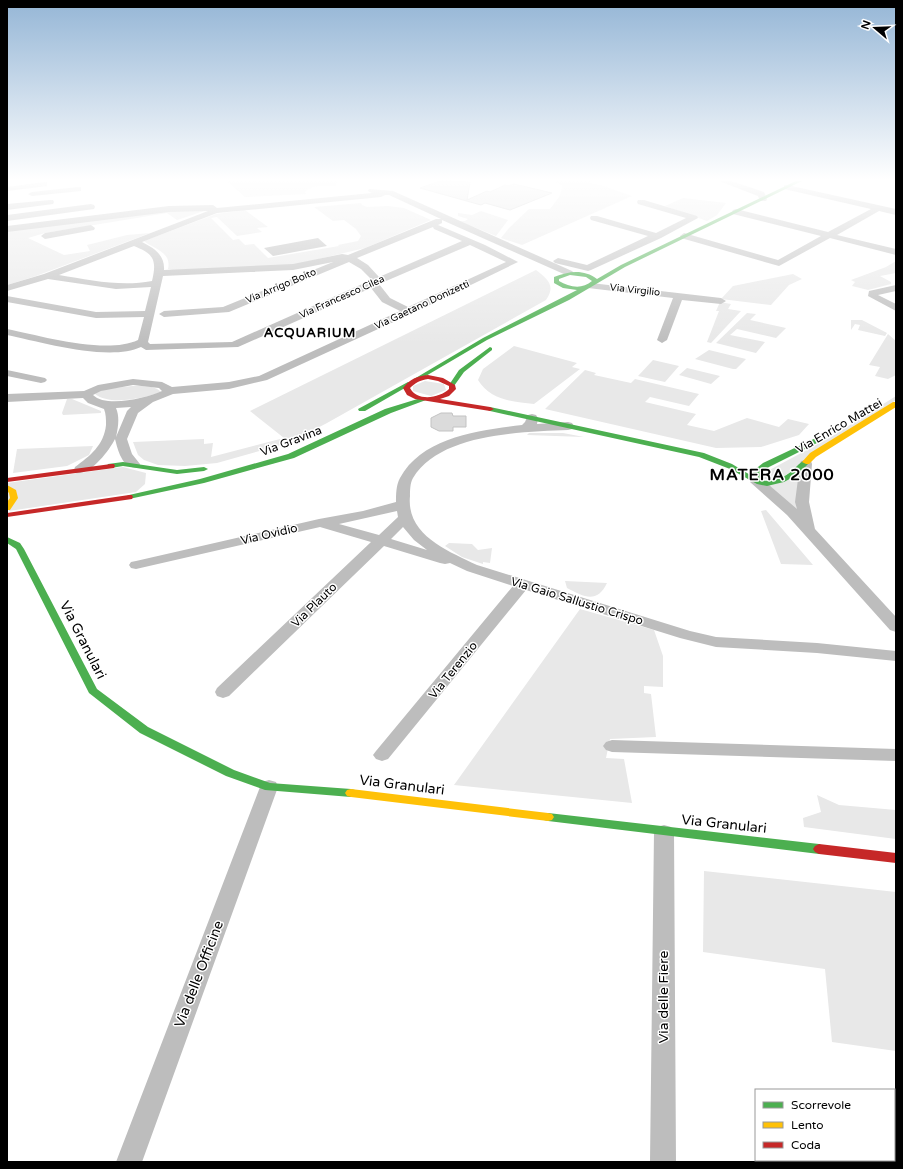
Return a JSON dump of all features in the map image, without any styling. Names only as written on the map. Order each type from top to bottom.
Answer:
[{"type":"main road","points":[[352,415],[507,327],[556,303],[566,300],[622,267],[684,236]]},
{"type":"main road","points":[[557,281],[569,273],[599,274],[622,267]]},
{"type":"main road","points":[[582,274],[594,279],[590,286]]},
{"type":"main road","points":[[557,281],[573,288],[590,286]]},
{"type":"main road","points":[[556,303],[559,293],[557,281]]},
{"type":"main road","points":[[452,386],[461,371],[536,314]]},
{"type":"main road","points":[[416,380],[436,378],[448,382],[452,386],[490,409],[524,425]]},
{"type":"main road","points":[[408,384],[406,391],[409,394],[428,399],[490,409]]},
{"type":"main road","name":"Via Gravina","points":[[7,515],[35,512],[138,495],[208,479],[291,456],[388,411],[447,395],[452,392],[452,386]]},
{"type":"main road","name":"Via Enrico Mattei","points":[[852,420],[826,436],[766,465],[756,473],[757,482],[771,484],[785,481],[806,464],[813,455],[896,404]]},
{"type":"main road","points":[[568,426],[701,455],[736,459]]},
{"type":"main road","name":"Via Gravina","points":[[7,480],[123,464],[139,465],[177,472],[195,471],[224,466],[272,452]]},
{"type":"main road","points":[[701,455],[731,466],[757,482]]},
{"type":"main road","name":"Via Enrico Mattei","points":[[761,459],[781,458]]},
{"type":"main road","name":"Via Gravina","points":[[138,495],[154,481],[152,472],[139,465]]},
{"type":"main road","points":[[7,487],[13,492],[14,498],[11,505],[7,508]]},
{"type":"main road","points":[[24,522],[35,512]]},
{"type":"main road","name":"Via Granulari","points":[[7,540],[17,542],[93,691],[144,730],[230,773],[269,787],[357,793],[664,832],[896,858]]},
{"type":"street","points":[[7,288],[48,276],[132,242],[144,236]]},
{"type":"street","name":"Via Arrigo Boito","points":[[164,314],[225,310],[348,257],[408,236]]},
{"type":"street","points":[[460,236],[469,242]]},
{"type":"street","points":[[471,236],[539,266],[557,281]]},
{"type":"street","points":[[475,236],[569,273]]},
{"type":"street","points":[[543,262],[557,261],[588,268],[654,236]]},
{"type":"street","points":[[657,236],[675,241]]},
{"type":"street","points":[[684,236],[779,263],[828,236]]},
{"type":"street","points":[[831,236],[896,252]]},
{"type":"street","points":[[7,332],[94,349],[135,347],[143,342],[159,273],[160,261],[157,255],[143,246],[132,242]]},
{"type":"street","name":"Via Gaetano Donizetti","points":[[170,390],[224,387],[263,378],[513,262],[469,242]]},
{"type":"street","name":"Via Francesco Cilea","points":[[143,342],[146,347],[234,345],[469,242]]},
{"type":"street","points":[[159,273],[293,267],[348,257],[368,268],[375,278],[373,284],[386,300],[409,310]]},
{"type":"street","points":[[48,276],[118,286],[147,286],[156,283]]},
{"type":"street","name":"Via Virgilio","points":[[590,286],[721,301]]},
{"type":"street","points":[[896,288],[873,293],[873,296],[896,308]]},
{"type":"street","name":"Via Virgilio","points":[[662,340],[679,295]]},
{"type":"street","points":[[7,299],[96,315],[149,314]]},
{"type":"street","points":[[7,373],[41,380]]},
{"type":"street","points":[[7,398],[86,394],[98,388],[133,382],[162,385],[170,390],[163,396],[136,403],[117,404],[100,402]]},
{"type":"street","points":[[80,470],[100,454],[107,444],[112,413],[109,407],[88,398],[86,394]]},
{"type":"street","points":[[139,465],[126,455],[122,439],[133,411],[149,400]]},
{"type":"street","points":[[490,409],[504,417],[503,423],[507,428],[524,425],[568,426]]},
{"type":"street","points":[[482,435],[503,423]]},
{"type":"street","points":[[404,511],[406,478],[420,462],[435,451],[482,435],[524,425]]},
{"type":"street","name":"Via Enrico Mattei","points":[[806,464],[802,502],[808,531]]},
{"type":"street","points":[[757,482],[787,507],[896,627]]},
{"type":"street","name":"Via Ovidio","points":[[136,565],[319,523],[364,515],[404,511]]},
{"type":"street","name":"Via Plauto","points":[[223,692],[380,541],[404,511]]},
{"type":"street","name":"Via Gaio Sallustio Crispo","points":[[404,511],[413,530],[427,543],[444,554],[472,568],[686,635],[716,642],[817,648],[896,656]]},
{"type":"street","points":[[319,523],[472,568]]},
{"type":"street","name":"Via Terenzio","points":[[382,755],[523,584]]},
{"type":"street","points":[[612,746],[896,755]]},
{"type":"street","name":"Via delle Officine","points":[[129,1162],[269,787]]},
{"type":"street","name":"Via delle Fiere","points":[[663,1162],[664,832]]},
{"type":"shaded area","points":[[7,236],[36,236],[28,238],[64,255],[90,251],[87,245],[125,236],[143,236],[36,276],[7,285]]},
{"type":"shaded area","points":[[159,236],[229,236],[233,240],[239,239],[245,245],[254,244],[268,258],[339,246],[338,245],[358,241],[361,236],[394,236],[365,248],[289,266],[173,270],[168,269],[169,263],[165,255],[144,241]]},
{"type":"shaded area","points":[[503,236],[543,236],[522,245],[501,238]]},
{"type":"shaded area","points":[[318,238],[327,246],[273,256],[264,248]]},
{"type":"shaded area","points":[[896,261],[896,273],[880,276],[891,282],[891,284],[868,290],[852,286],[855,282],[851,280],[886,267]]},
{"type":"shaded area","points":[[536,270],[549,283],[550,291],[546,300],[300,437],[281,445],[217,463],[185,466],[158,465],[144,460],[138,455],[133,442],[204,439],[204,444],[213,443],[211,457],[284,438],[250,411]]},
{"type":"shaded area","points":[[793,274],[802,279],[789,285],[771,305],[721,299],[733,286]]},
{"type":"shaded area","points":[[720,302],[731,304],[728,309],[741,311],[711,343],[707,342],[719,311],[716,311]]},
{"type":"shaded area","points":[[747,313],[756,314],[750,320],[786,328],[776,338],[737,329],[730,335],[765,342],[756,353],[716,343]]},
{"type":"shaded area","points":[[851,320],[862,320],[887,333],[885,336],[858,330],[860,325],[855,324],[851,330]]},
{"type":"shaded area","points":[[888,334],[896,341],[896,375],[888,379],[875,376],[880,367],[869,365]]},
{"type":"shaded area","points":[[514,346],[577,363],[572,367],[580,369],[534,404],[503,399],[489,392],[478,380],[483,369]]},
{"type":"shaded area","points":[[709,350],[746,359],[736,369],[733,369],[695,359]]},
{"type":"shaded area","points":[[653,360],[679,366],[665,382],[638,376]]},
{"type":"shaded area","points":[[687,368],[720,376],[711,384],[679,375]]},
{"type":"shaded area","points":[[585,370],[596,373],[594,375],[631,383],[635,379],[699,394],[689,406],[650,397],[645,402],[696,414],[687,425],[714,431],[747,418],[779,427],[788,419],[809,424],[799,435],[761,447],[716,448],[545,409]]},
{"type":"shaded area","points":[[425,381],[444,384],[446,390],[431,396],[413,391],[413,386]]},
{"type":"shaded area","points":[[132,386],[152,387],[161,392],[146,397],[128,400],[109,400],[101,398],[95,394],[105,389]]},
{"type":"shaded area","points":[[896,396],[896,400],[780,479],[762,479],[762,474],[831,437]]},
{"type":"shaded area","points":[[67,399],[72,399],[101,411],[101,413],[63,415],[62,413]]},
{"type":"shaded area","points":[[529,433],[563,433],[584,437],[527,435]]},
{"type":"shaded area","points":[[93,446],[89,455],[67,466],[13,473],[17,449]]},
{"type":"shaded area","points":[[123,467],[146,473],[145,484],[136,492],[9,511],[7,483]]},
{"type":"shaded area","points":[[801,472],[802,519],[766,486]]},
{"type":"shaded area","points":[[766,510],[813,565],[781,564],[761,511]]},
{"type":"shaded area","points":[[449,543],[472,544],[478,550],[492,548],[490,563],[483,562],[483,564],[462,557],[445,546]]},
{"type":"shaded area","points":[[565,581],[607,583],[599,594],[590,597],[584,596],[567,588]]},
{"type":"shaded area","points":[[580,609],[654,630],[663,656],[663,687],[644,686],[644,693],[651,694],[656,737],[610,739],[606,758],[624,759],[632,803],[454,785]]},
{"type":"shaded area","points":[[817,795],[839,805],[896,810],[896,839],[804,827],[803,818],[821,812]]},
{"type":"shaded area","points":[[704,871],[896,892],[896,1051],[832,1042],[825,969],[703,952]]},
{"type":"building","points":[[441,413],[452,413],[453,416],[466,416],[466,427],[453,427],[453,431],[439,431],[431,427],[431,418]]},
{"type":"traffic: fast","points":[[595,283],[623,266],[686,236]]},
{"type":"traffic: fast","points":[[569,273],[588,275],[595,281],[587,287],[576,289],[556,282],[556,278],[569,273]]},
{"type":"traffic: fast","points":[[417,379],[485,339],[557,304],[585,288]]},
{"type":"traffic: fast","points":[[452,385],[461,371],[490,349]]},
{"type":"traffic: fast","points":[[362,409],[408,384]]},
{"type":"traffic: fast","points":[[129,497],[201,481],[291,456],[388,411],[424,399]]},
{"type":"traffic: fast","points":[[490,409],[701,455],[729,465],[752,479],[760,482],[774,483],[781,481],[794,473],[806,462]]},
{"type":"traffic: fast","points":[[757,482],[756,473],[766,465],[823,438]]},
{"type":"traffic: fast","points":[[111,466],[123,464],[177,472],[204,469]]},
{"type":"traffic: fast","points":[[7,540],[17,545],[20,549],[93,691],[144,730],[230,773],[269,787],[351,793]]},
{"type":"traffic: fast","points":[[548,817],[819,849]]},
{"type":"traffic: slow","points":[[806,462],[813,455],[896,404]]},
{"type":"traffic: slow","points":[[7,487],[13,492],[14,498],[7,508]]},
{"type":"traffic: slow","points":[[351,793],[548,817]]},
{"type":"traffic: jam","points":[[431,399],[447,395],[453,389],[452,385],[440,379],[428,377],[416,380],[406,388],[409,394],[415,397],[490,409]]},
{"type":"traffic: jam","points":[[7,480],[111,466]]},
{"type":"traffic: jam","points":[[7,515],[129,497]]},
{"type":"traffic: jam","points":[[819,849],[896,858]]},
{"type":"district","name":"ACQUARIUM","points":[[310,333]]},
{"type":"district","name":"MATERA 2000","points":[[772,475]]}]
